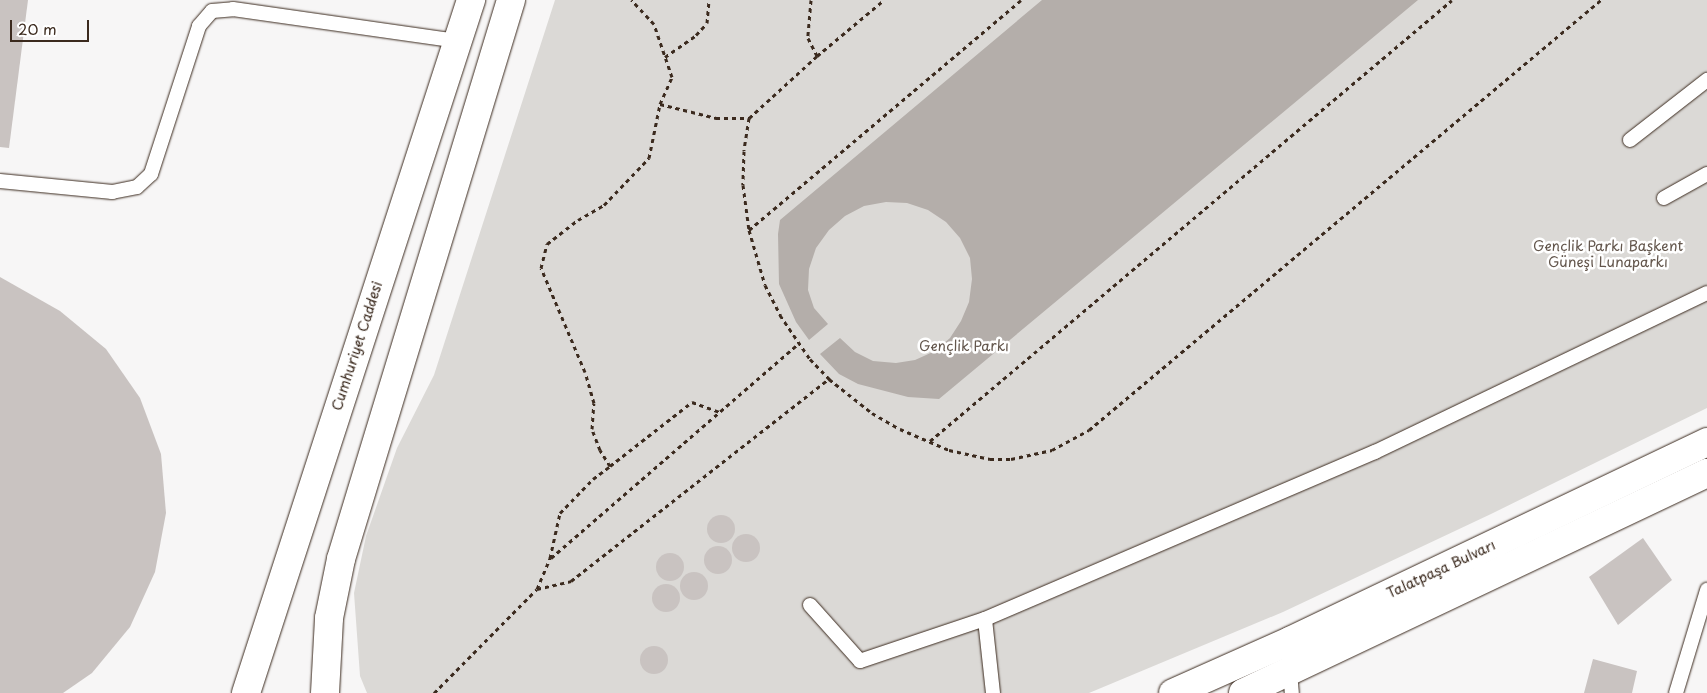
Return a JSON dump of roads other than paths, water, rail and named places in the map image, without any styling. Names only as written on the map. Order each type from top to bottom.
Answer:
[{"type":"main road","name":"Cumhuriyet Caddesi","points":[[237,693],[250,681],[456,41],[471,0]]},
{"type":"main road","points":[[328,688],[328,618],[342,559],[511,0]]},
{"type":"main road","name":"Talatpaşa Bulvarı","points":[[1172,693],[1290,642],[1707,442]]},
{"type":"main road","name":"Talatpaşa Bulvarı","points":[[1243,693],[1291,682],[1707,473]]},
{"type":"lane","points":[[0,181],[112,192],[137,187],[151,174],[199,26],[212,11],[233,9],[456,41]]},
{"type":"lane","points":[[1630,140],[1707,80]]},
{"type":"lane","points":[[1664,198],[1707,174]]},
{"type":"lane","points":[[810,605],[860,661],[985,619],[1375,452],[1707,293]]},
{"type":"lane","points":[[1676,693],[1707,590]]},
{"type":"lane","points":[[985,619],[993,693]]},
{"type":"park label","name":"Gençlik Parkı Başkent Güneşi Lunaparkı","points":[[1608,254]]},
{"type":"park label","name":"Gençlik Parkı","points":[[964,346]]}]
